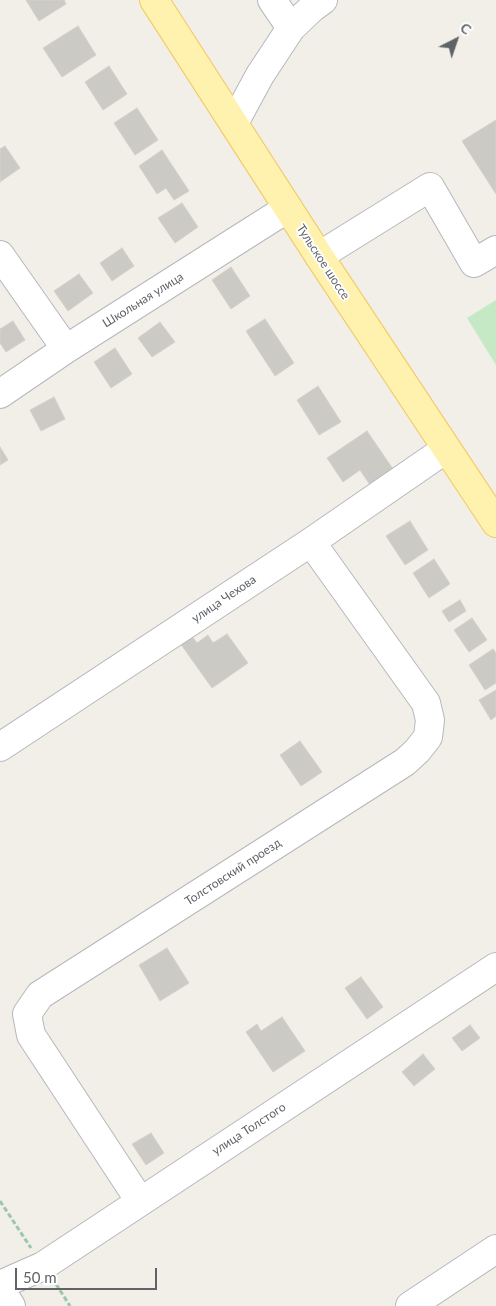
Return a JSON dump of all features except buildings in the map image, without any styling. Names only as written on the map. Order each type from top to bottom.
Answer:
[{"type":"main road","name":"Тульское шоссе","points":[[154,0],[319,256],[496,523]]},
{"type":"street","points":[[272,0],[291,28]]},
{"type":"street","points":[[234,123],[260,75],[291,28],[323,0]]},
{"type":"street","points":[[319,256],[430,187],[474,263],[496,250]]},
{"type":"street","name":"Школьная улица","points":[[0,394],[66,348],[288,208]]},
{"type":"street","points":[[0,255],[66,348]]},
{"type":"street","name":"улица Чехова","points":[[0,748],[311,542],[446,449]]},
{"type":"street","name":"Толстовский проезд","points":[[140,1201],[31,1034],[27,1014],[40,995],[405,762],[428,737],[430,720],[426,703],[311,542]]},
{"type":"street","name":"улица Толстого","points":[[0,1287],[43,1266],[496,968]]},
{"type":"street","points":[[410,1306],[496,1249]]},
{"type":"street","points":[[0,1287],[11,1306]]},
{"type":"green space","points":[[496,300],[496,365],[467,318]]}]
